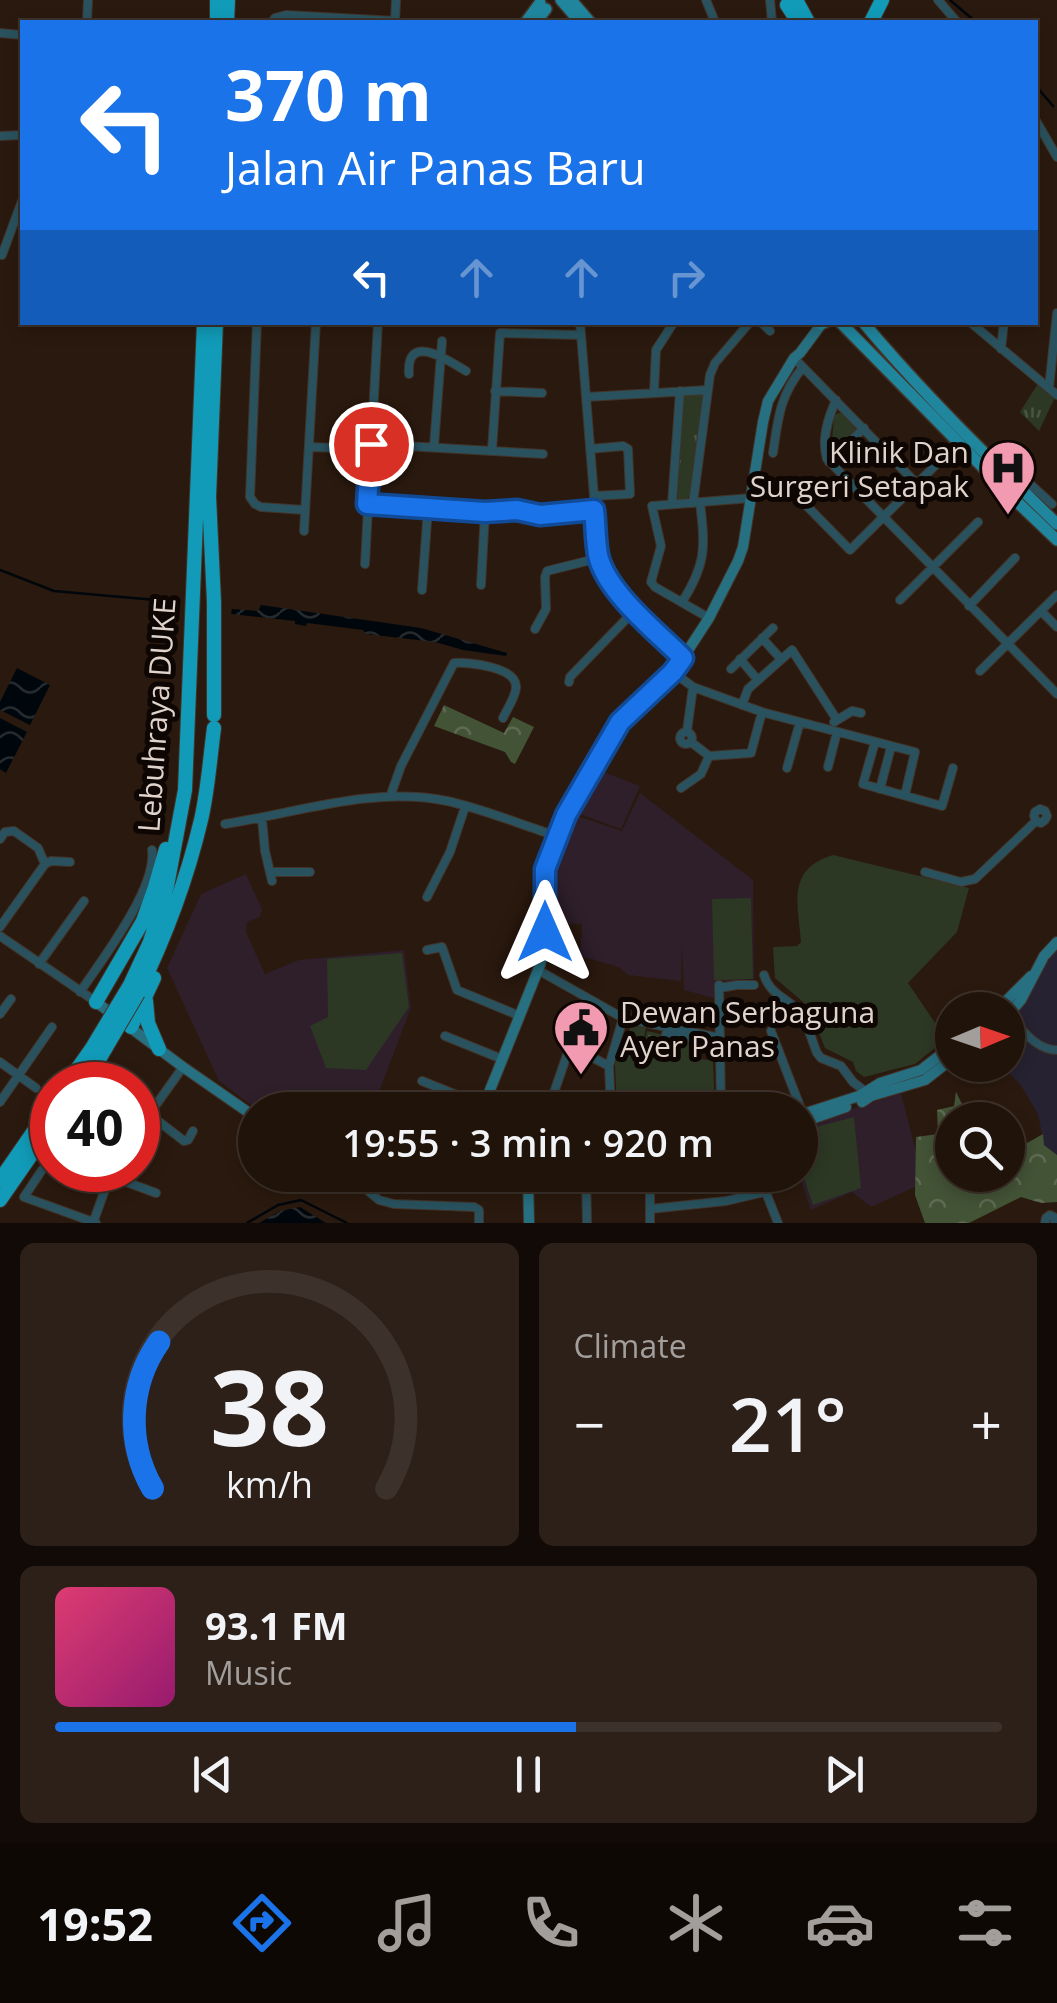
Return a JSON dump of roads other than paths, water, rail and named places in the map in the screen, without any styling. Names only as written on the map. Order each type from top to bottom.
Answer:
[{"type":"highway","name":"Lebuhraya DUKE","points":[[138,993],[168,886],[185,790],[204,325]]},
{"type":"highway","name":"Lebuhraya DUKE","points":[[87,1062],[138,993],[156,957],[202,816],[214,721],[209,497],[216,325]]},
{"type":"highway","points":[[96,1002],[142,921],[156,887],[176,799],[186,719]]},
{"type":"highway","points":[[132,1027],[138,993]]},
{"type":"highway","points":[[138,993],[159,1049]]},
{"type":"highway","name":"Lebuhraya DUKE","points":[[91,1062],[96,1052]]},
{"type":"highway","points":[[0,1180],[30,1137]]},
{"type":"highway","points":[[0,1200],[30,1157]]},
{"type":"main road","points":[[561,0],[578,20]]},
{"type":"main road","points":[[571,0],[588,20]]},
{"type":"main road","points":[[546,4],[568,20]]},
{"type":"main road","points":[[831,325],[1057,537]]},
{"type":"main road","points":[[866,325],[959,430],[1051,504],[1057,524]]},
{"type":"main road","points":[[1051,504],[1045,521],[1057,537]]},
{"type":"street","points":[[938,0],[955,20]]},
{"type":"street","points":[[274,20],[280,15],[330,20]]},
{"type":"street","points":[[1038,123],[1057,157]]},
{"type":"street","points":[[2,255],[20,216]]},
{"type":"street","points":[[1053,392],[1057,313]]},
{"type":"street","points":[[258,325],[250,497],[261,507],[305,510]]},
{"type":"street","points":[[304,531],[316,325]]},
{"type":"street","points":[[365,564],[378,325]]},
{"type":"street","points":[[580,325],[599,558],[614,586],[683,658]]},
{"type":"street","points":[[654,392],[656,350],[672,325]]},
{"type":"street","points":[[682,602],[702,564],[704,546],[696,502],[710,375],[715,363],[747,325]]},
{"type":"street","points":[[764,325],[770,331]]},
{"type":"street","points":[[773,454],[782,399],[800,354],[827,325]]},
{"type":"street","points":[[973,325],[1053,392]]},
{"type":"street","points":[[1001,349],[1004,325]]},
{"type":"street","points":[[492,450],[500,334],[581,335]]},
{"type":"street","points":[[434,446],[442,341]]},
{"type":"street","points":[[409,374],[408,364],[414,354],[428,352],[466,371]]},
{"type":"street","points":[[798,362],[916,484]]},
{"type":"street","points":[[489,1092],[544,948],[545,869],[557,836],[620,722],[673,672],[709,618],[741,554],[768,401],[798,362]]},
{"type":"street","points":[[586,397],[708,390]]},
{"type":"street","points":[[672,504],[680,391]]},
{"type":"street","points":[[495,392],[542,394]]},
{"type":"street","points":[[836,400],[824,450],[830,462],[1057,694]]},
{"type":"street","points":[[830,462],[864,428]]},
{"type":"street","points":[[802,501],[850,550],[958,443]]},
{"type":"street","points":[[310,447],[434,446],[543,454]]},
{"type":"street","points":[[590,449],[628,449],[630,494],[594,496]]},
{"type":"street","points":[[1032,485],[1051,504]]},
{"type":"street","points":[[709,618],[651,582],[661,546],[652,506],[751,498]]},
{"type":"street","points":[[367,504],[485,512],[517,510],[540,515],[594,510]]},
{"type":"street","points":[[422,590],[428,508]]},
{"type":"street","points":[[481,586],[485,512]]},
{"type":"street","points":[[900,600],[978,522]]},
{"type":"street","points":[[535,629],[546,609],[547,571],[599,558]]},
{"type":"street","points":[[969,606],[1015,558]]},
{"type":"street","points":[[980,671],[1057,595]]},
{"type":"street","points":[[570,682],[570,677],[635,610]]},
{"type":"street","points":[[1041,611],[1057,626]]},
{"type":"street","points":[[731,669],[774,628]]},
{"type":"street","points":[[762,638],[781,659]]},
{"type":"street","points":[[742,705],[748,689],[790,650],[794,652],[836,720],[828,766]]},
{"type":"street","points":[[740,660],[757,680]]},
{"type":"street","points":[[390,797],[401,766],[454,663],[481,665],[514,677],[516,691],[503,718]]},
{"type":"street","points":[[673,672],[693,687],[762,712],[915,752],[904,796]]},
{"type":"street","points":[[693,687],[687,731],[680,740],[685,744],[691,742],[708,756],[751,752],[762,712]]},
{"type":"street","points":[[836,720],[856,710],[861,713]]},
{"type":"street","points":[[786,768],[800,722]]},
{"type":"street","points":[[875,742],[864,784],[942,806],[953,768]]},
{"type":"street","points":[[880,789],[890,746]]},
{"type":"street","points":[[681,788],[701,774],[708,756]]},
{"type":"street","points":[[225,824],[390,797],[426,798],[557,836]]},
{"type":"street","points":[[427,897],[450,852],[465,807]]},
{"type":"street","points":[[925,872],[961,882],[974,880],[1036,821],[1034,814],[1040,810],[1057,828]]},
{"type":"street","points":[[262,818],[271,877],[310,872]]},
{"type":"street","points":[[2,836],[14,832],[38,848],[45,864]]},
{"type":"street","points":[[80,992],[120,935],[154,862],[152,850]]},
{"type":"street","points":[[0,928],[45,864],[70,862]]},
{"type":"street","points":[[39,964],[84,901]]},
{"type":"street","points":[[0,936],[238,1105]]},
{"type":"street","points":[[1024,992],[1044,956],[1057,942]]},
{"type":"street","points":[[428,950],[442,947],[457,990],[520,1016]]},
{"type":"street","points":[[538,970],[624,1018],[697,1036]]},
{"type":"street","points":[[764,975],[774,993],[800,1013],[816,1053],[840,1066],[866,1092]]},
{"type":"street","points":[[721,1092],[719,987],[754,985]]},
{"type":"street","points":[[0,1014],[11,999]]},
{"type":"street","points":[[611,1092],[609,1066],[624,1018]]},
{"type":"street","points":[[0,1102],[52,1028]]},
{"type":"street","points":[[771,1031],[792,1092]]},
{"type":"street","points":[[1025,1032],[1040,1046],[1057,1050]]},
{"type":"street","points":[[665,1056],[666,1034],[720,1038]]},
{"type":"street","points":[[446,1036],[502,1060]]},
{"type":"street","points":[[696,1058],[697,1036]]},
{"type":"street","points":[[554,1092],[570,1046],[609,1066]]},
{"type":"street","points":[[818,1111],[860,1096],[880,1083],[921,1070],[935,1059]]},
{"type":"street","points":[[0,1062],[30,1084]]},
{"type":"street","points":[[160,1099],[183,1067]]},
{"type":"street","points":[[818,1113],[926,1080],[935,1072]]},
{"type":"street","points":[[422,1082],[445,1092]]},
{"type":"street","points":[[160,1122],[184,1140],[193,1131]]},
{"type":"street","points":[[30,1188],[24,1197],[94,1223],[105,1192]]},
{"type":"street","points":[[370,1192],[394,1204],[474,1206],[479,1210],[479,1223]]},
{"type":"street","points":[[531,1192],[532,1223]]},
{"type":"street","points":[[586,1192],[587,1223]]},
{"type":"street","points":[[650,1192],[650,1223]]},
{"type":"street","points":[[650,1209],[726,1201],[766,1192],[778,1223]]},
{"type":"street","points":[[1045,1223],[1050,1215],[1055,1223]]},
{"type":"water","points":[[261,605],[421,628],[507,653],[506,656],[463,650],[435,642],[366,634],[363,630],[231,614],[232,609],[258,611]]},
{"type":"water","points":[[17,668],[50,685],[30,725],[0,710],[0,702]]},
{"type":"water","points":[[0,718],[27,732],[6,773],[0,769]]},
{"type":"water","points":[[300,1207],[326,1223],[259,1223],[280,1211]]},
{"type":"waterway","points":[[950,0],[974,20]]},
{"type":"waterway","points":[[1038,88],[1053,106]]},
{"type":"waterway","points":[[0,570],[54,591],[178,602]]},
{"type":"waterway","points":[[247,1223],[278,1205],[301,1200],[347,1223]]},
{"type":"place","name":"Klinik Dan Surgeri Setapak","points":[[1008,517]]},
{"type":"place","name":"Dewan Serbaguna Ayer Panas","points":[[581,1077]]}]
